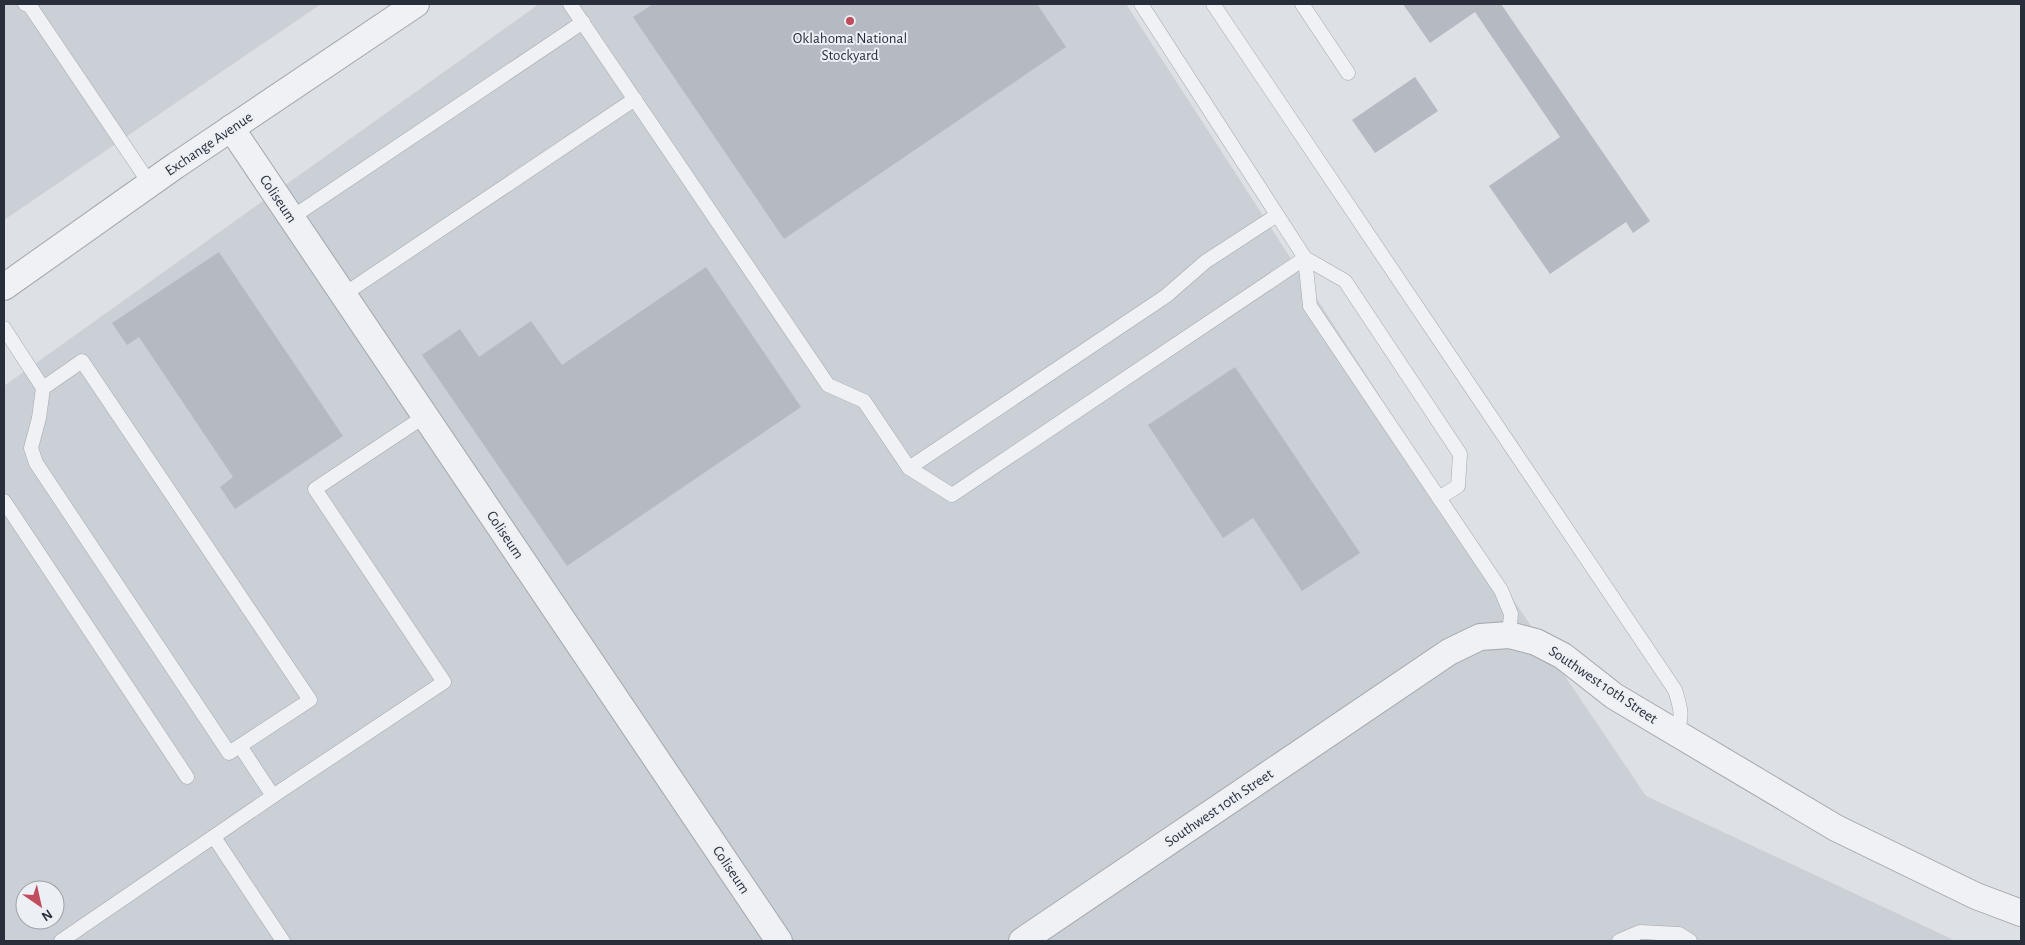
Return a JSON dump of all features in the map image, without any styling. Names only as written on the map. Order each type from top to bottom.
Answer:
[{"type":"street","name":"Exchange Avenue","points":[[4,287],[231,128],[416,4]]},
{"type":"street","name":"Coliseum","points":[[231,128],[779,941]]},
{"type":"street","name":"Southwest 10th Street","points":[[1022,941],[1449,652],[1480,636],[1509,634],[1536,642],[1563,656],[1614,696],[1836,828],[1976,896],[2021,914]]},
{"type":"lane","points":[[25,4],[30,6],[150,184]]},
{"type":"lane","points":[[570,4],[828,385],[864,401],[909,468],[952,495],[1305,258]]},
{"type":"lane","points":[[1141,4],[1305,258],[1345,281],[1460,454],[1458,486],[1439,498]]},
{"type":"lane","points":[[1213,4],[1675,690],[1681,710],[1681,723],[1676,732]]},
{"type":"lane","points":[[1302,4],[1348,73]]},
{"type":"lane","points":[[291,218],[583,22]]},
{"type":"lane","points":[[343,295],[635,100]]},
{"type":"lane","points":[[909,468],[1166,296],[1205,262],[1277,215]]},
{"type":"lane","points":[[1305,258],[1310,306],[1501,590],[1512,614],[1509,634]]},
{"type":"lane","points":[[4,328],[43,388],[39,418],[31,448],[36,463],[229,753],[310,700],[82,361],[43,388]]},
{"type":"lane","points":[[60,941],[444,682],[315,489],[425,416]]},
{"type":"lane","points":[[4,501],[187,776]]},
{"type":"lane","points":[[240,746],[273,796]]},
{"type":"lane","points":[[214,837],[283,941]]},
{"type":"lane","points":[[1619,941],[1640,932],[1679,934],[1690,941]]},
{"type":"shaded area","points":[[4,4],[321,4],[4,220]]},
{"type":"shaded area","points":[[539,4],[1126,4],[1473,540],[1646,796],[1956,941],[4,941],[4,386]]},
{"type":"building","points":[[653,4],[1037,4],[1066,47],[784,239],[633,17]]},
{"type":"building","points":[[1403,4],[1501,4],[1650,221],[1633,233],[1626,222],[1550,274],[1489,186],[1560,137],[1475,12],[1430,43]]},
{"type":"building","points":[[1415,77],[1438,111],[1375,153],[1352,120]]},
{"type":"building","points":[[219,252],[343,436],[235,509],[220,487],[233,477],[139,337],[127,345],[112,323]]},
{"type":"building","points":[[706,267],[801,407],[567,566],[422,355],[460,329],[479,357],[531,321],[562,365]]},
{"type":"building","points":[[1235,367],[1360,553],[1302,591],[1253,518],[1223,538],[1148,425]]},
{"type":"place","name":"Oklahoma National Stockyard","points":[[850,21]]}]
